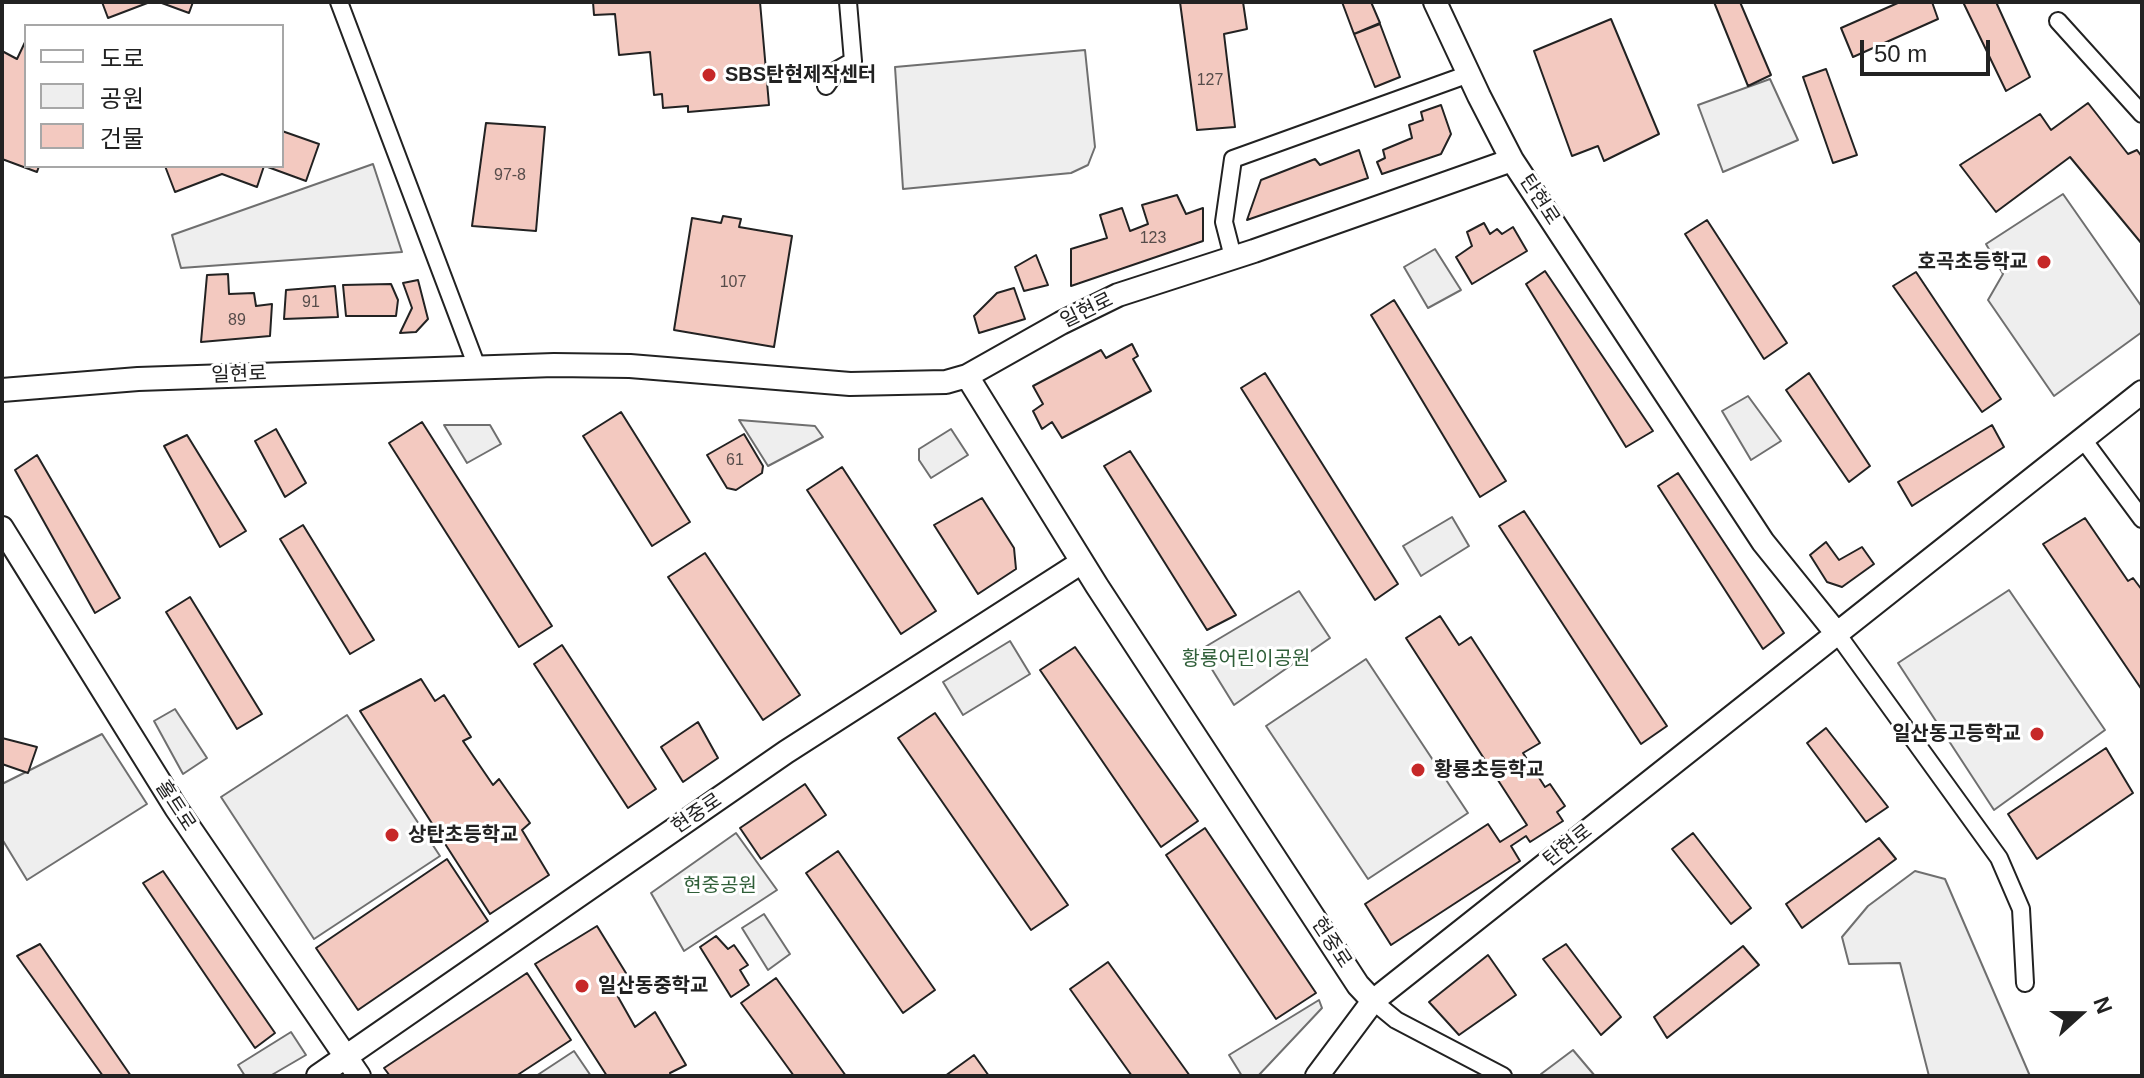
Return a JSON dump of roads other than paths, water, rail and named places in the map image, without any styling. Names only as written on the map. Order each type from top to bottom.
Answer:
[{"type":"main road","points":[[1435,2],[1512,160]]},
{"type":"main road","name":"일현로","points":[[2,390],[153,379],[477,367],[630,366],[850,384],[925,383],[967,376],[1118,295],[1512,160]]},
{"type":"main road","name":"탄현로","points":[[1512,160],[1763,542],[1838,635]]},
{"type":"main road","name":"현중로","points":[[967,376],[1082,562],[1358,985],[1373,1001]]},
{"type":"main road","name":"탄현로","points":[[1317,1076],[1373,1001],[2142,392]]},
{"type":"main road","name":"홀트로","points":[[2,528],[176,808],[352,1067]]},
{"type":"main road","name":"현중로","points":[[318,1076],[352,1067],[786,752],[1082,562]]},
{"type":"street","points":[[339,2],[477,367]]},
{"type":"street","points":[[826,86],[837,70],[853,61],[848,2]]},
{"type":"street","points":[[2058,21],[2142,114]]},
{"type":"street","points":[[1233,257],[1224,222],[1233,159],[1469,74]]},
{"type":"street","points":[[2082,438],[2142,519]]},
{"type":"street","name":"탄현로","points":[[1838,635],[1999,858],[2021,909],[2025,983]]},
{"type":"street","points":[[1373,1001],[1396,1020],[1503,1076]]},
{"type":"place","name":"SBS탄현제작센터","points":[[709,75]]},
{"type":"place","name":"호곡초등학교","points":[[2044,262]]},
{"type":"place","name":"일산동고등학교","points":[[2037,734]]},
{"type":"place","name":"황룡초등학교","points":[[1418,770]]},
{"type":"place","name":"상탄초등학교","points":[[392,835]]},
{"type":"place","name":"일산동중학교","points":[[582,986]]},
{"type":"park label","name":"황룡어린이공원","points":[[1246,659]]},
{"type":"park label","name":"현중공원","points":[[720,886]]}]
